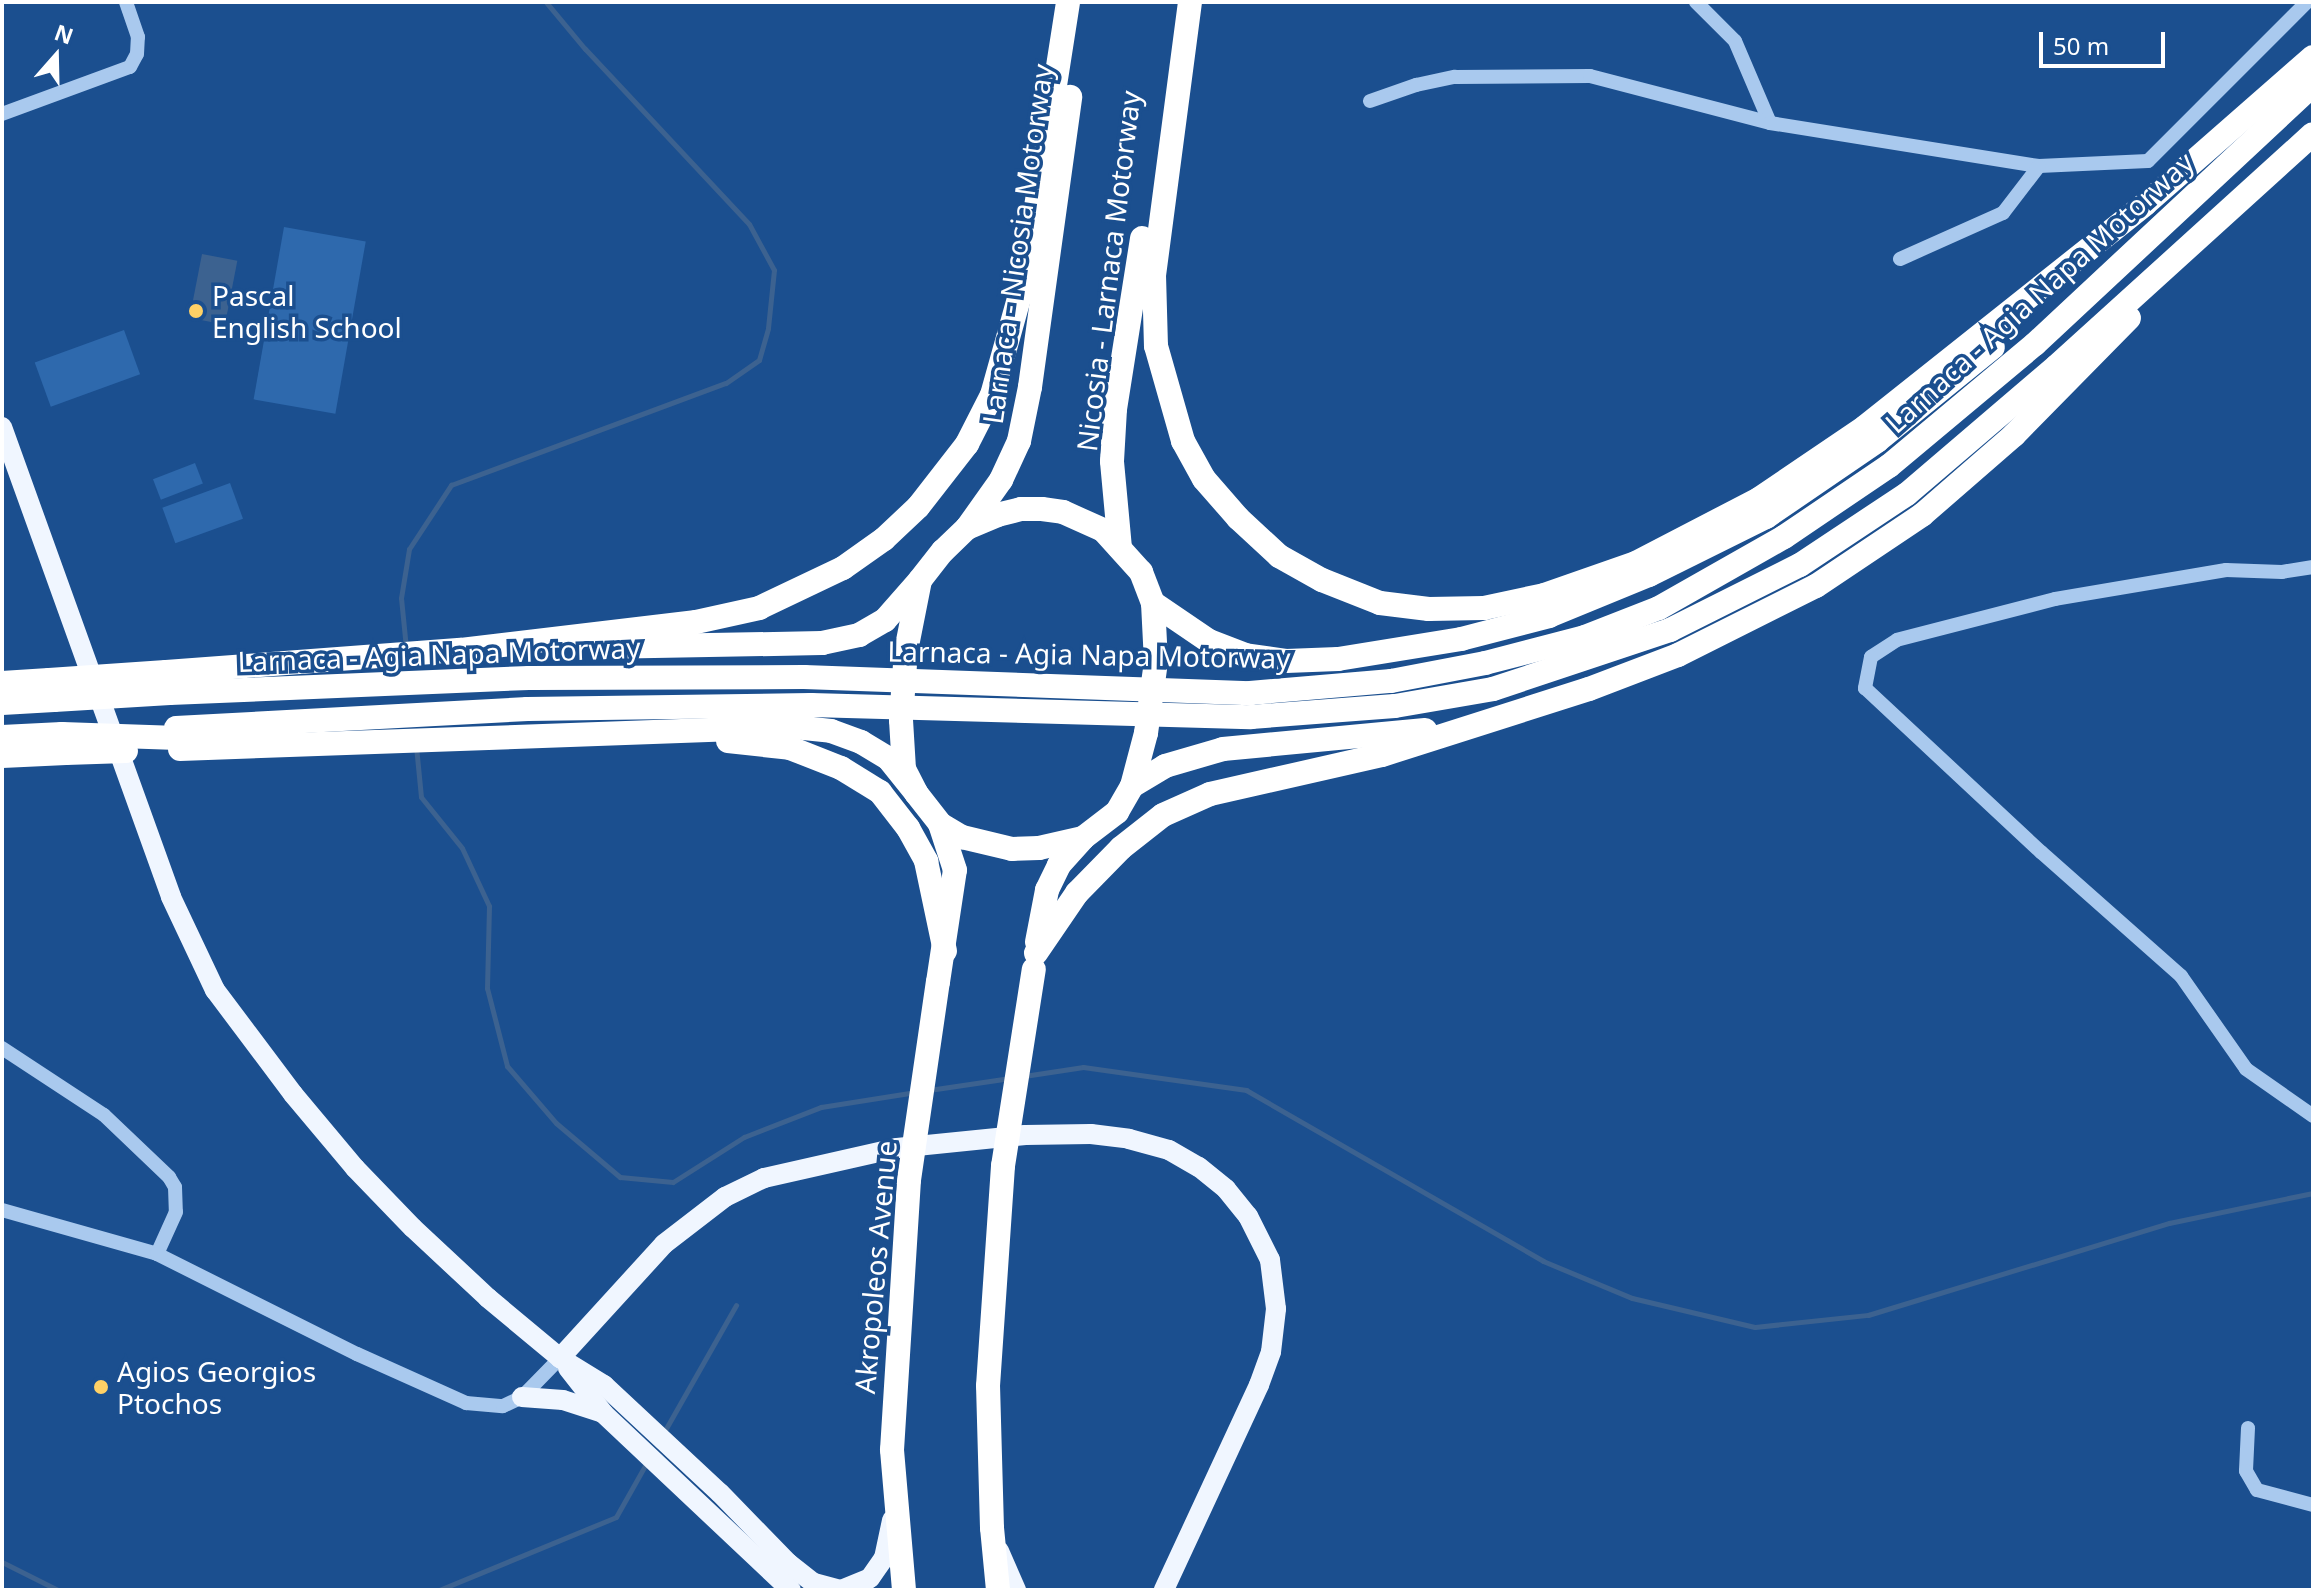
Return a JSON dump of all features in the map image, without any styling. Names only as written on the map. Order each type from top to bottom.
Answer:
[{"type":"highway","points":[[168,682],[696,622],[759,608],[843,568],[884,539],[918,507],[967,444],[992,395],[1009,345],[1025,277],[1068,2]]},
{"type":"highway","name":"Larnaca - Nicosia Motorway","points":[[461,650],[822,643],[859,635],[885,620],[943,551],[967,528],[1001,480],[1019,441],[1030,387],[1083,2]]},
{"type":"highway","name":"Nicosia - Larnaca Motorway","points":[[1120,548],[1112,461],[1115,409],[1173,2]]},
{"type":"highway","points":[[1190,2],[1154,275],[1156,346],[1183,441],[1204,479],[1238,518],[1279,556],[1322,580],[1380,603],[1429,609],[1484,608],[1544,595],[1636,563],[1759,499],[1865,427],[2109,233],[2313,57]]},
{"type":"highway","points":[[1153,603],[1209,641],[1245,655],[1286,661],[1338,659],[1461,639],[1549,616],[1649,575],[1766,517],[1877,441],[2305,92]]},
{"type":"highway","name":"Larnaca - Agia Napa Motorway","points":[[2,703],[51,690],[168,682],[529,678],[924,680],[1250,693],[1391,681],[1485,663],[1585,637],[1659,608],[1756,553],[1889,466],[2035,344],[2305,92]]},
{"type":"highway","name":"Larnaca - Agia Napa Motorway","points":[[178,739],[527,709],[811,705],[1251,717],[1395,706],[1493,689],[1670,630],[1800,565],[1907,494],[2313,134]]},
{"type":"highway","points":[[1035,961],[1077,893],[1121,848],[1163,815],[1210,794],[1382,755],[1589,689],[1678,655],[1816,586],[1922,515],[2014,435],[2116,334],[2188,247]]},
{"type":"highway","points":[[967,528],[1021,509],[1063,512],[1103,530],[1141,572],[1153,603],[1156,662],[1146,733],[1132,786],[1117,812],[1083,838],[1059,865],[1047,890],[1003,1166],[988,1386],[992,1528],[998,1590]]},
{"type":"highway","points":[[916,793],[904,769],[901,720],[906,651],[920,580]]},
{"type":"highway","points":[[2,683],[51,690]]},
{"type":"highway","points":[[1132,786],[1165,766],[1223,749],[1332,741],[1493,719]]},
{"type":"highway","points":[[2,756],[64,744],[178,739],[373,741],[794,727],[831,731],[861,742],[888,758],[940,824],[962,837],[1012,849],[1039,848],[1083,838]]},
{"type":"highway","points":[[624,731],[790,748],[841,768],[880,792],[908,828],[926,861],[945,951]]},
{"type":"highway","points":[[2,737],[64,744]]},
{"type":"highway","name":"Akropoleos Avenue","points":[[904,1590],[894,1504],[892,1450],[909,1180],[955,870],[940,824]]},
{"type":"main road","points":[[2,427],[138,814],[171,897],[215,990],[293,1094],[355,1168],[488,1298],[560,1358],[604,1385],[661,1438],[782,1580]]},
{"type":"main road","points":[[560,1358],[664,1244],[725,1197],[764,1178],[897,1148],[1025,1135],[1091,1134],[1129,1139],[1169,1150],[1199,1167],[1226,1189],[1248,1216],[1270,1260],[1276,1309],[1267,1363],[1164,1590]]},
{"type":"main road","points":[[560,1358],[604,1414],[782,1580],[841,1590],[862,1583],[879,1569],[884,1558],[894,1504]]},
{"type":"main road","points":[[522,1397],[563,1400],[604,1414]]},
{"type":"main road","points":[[992,1528],[1016,1590]]},
{"type":"street","points":[[2,114],[130,67],[137,54],[138,37],[126,2]]},
{"type":"street","points":[[1696,2],[1735,41],[1770,123]]},
{"type":"street","points":[[1370,101],[1416,85],[1455,77],[1590,76],[1770,123],[2039,166],[2148,161],[2306,2],[2313,11]]},
{"type":"street","points":[[1900,259],[2003,213],[2039,166]]},
{"type":"street","points":[[2313,567],[2282,572],[2226,570],[2071,596],[1897,640],[1871,657],[1865,688],[2041,852],[2181,976],[2246,1069],[2313,1116]]},
{"type":"street","points":[[2,1048],[104,1115],[169,1177],[175,1187],[176,1212],[157,1254]]},
{"type":"street","points":[[2,1210],[157,1254],[357,1354],[466,1403],[503,1406],[522,1397],[560,1358]]},
{"type":"street","points":[[2248,1428],[2246,1471],[2257,1490],[2313,1505]]},
{"type":"shaded area","points":[[284,227],[366,241],[335,414],[254,399]]},
{"type":"shaded area","points":[[202,254],[237,261],[225,325],[190,318]]},
{"type":"shaded area","points":[[124,330],[140,374],[51,407],[35,362]]},
{"type":"shaded area","points":[[195,463],[203,484],[161,500],[153,479]]},
{"type":"shaded area","points":[[230,483],[243,519],[175,543],[162,508]]},
{"type":"waterway","points":[[406,648],[401,598],[409,549],[451,485],[726,383],[759,360],[768,328],[774,270],[749,224],[585,49],[546,2]]},
{"type":"waterway","points":[[416,746],[421,797],[462,848],[489,906],[487,988],[507,1066],[556,1123],[620,1177],[673,1182],[744,1137],[821,1107],[916,1092]]},
{"type":"waterway","points":[[1024,1076],[1083,1067],[1246,1090],[1543,1261],[1632,1298],[1755,1327],[1868,1315],[2169,1223],[2313,1193]]},
{"type":"waterway","points":[[929,1090],[1010,1078]]},
{"type":"waterway","points":[[664,1432],[736,1305]]},
{"type":"waterway","points":[[439,1590],[616,1517],[647,1462]]},
{"type":"waterway","points":[[2,1562],[58,1590]]},
{"type":"place","name":"Pascal English School","points":[[196,311]]},
{"type":"place","name":"Agios Georgios Ptochos","points":[[101,1387]]}]
